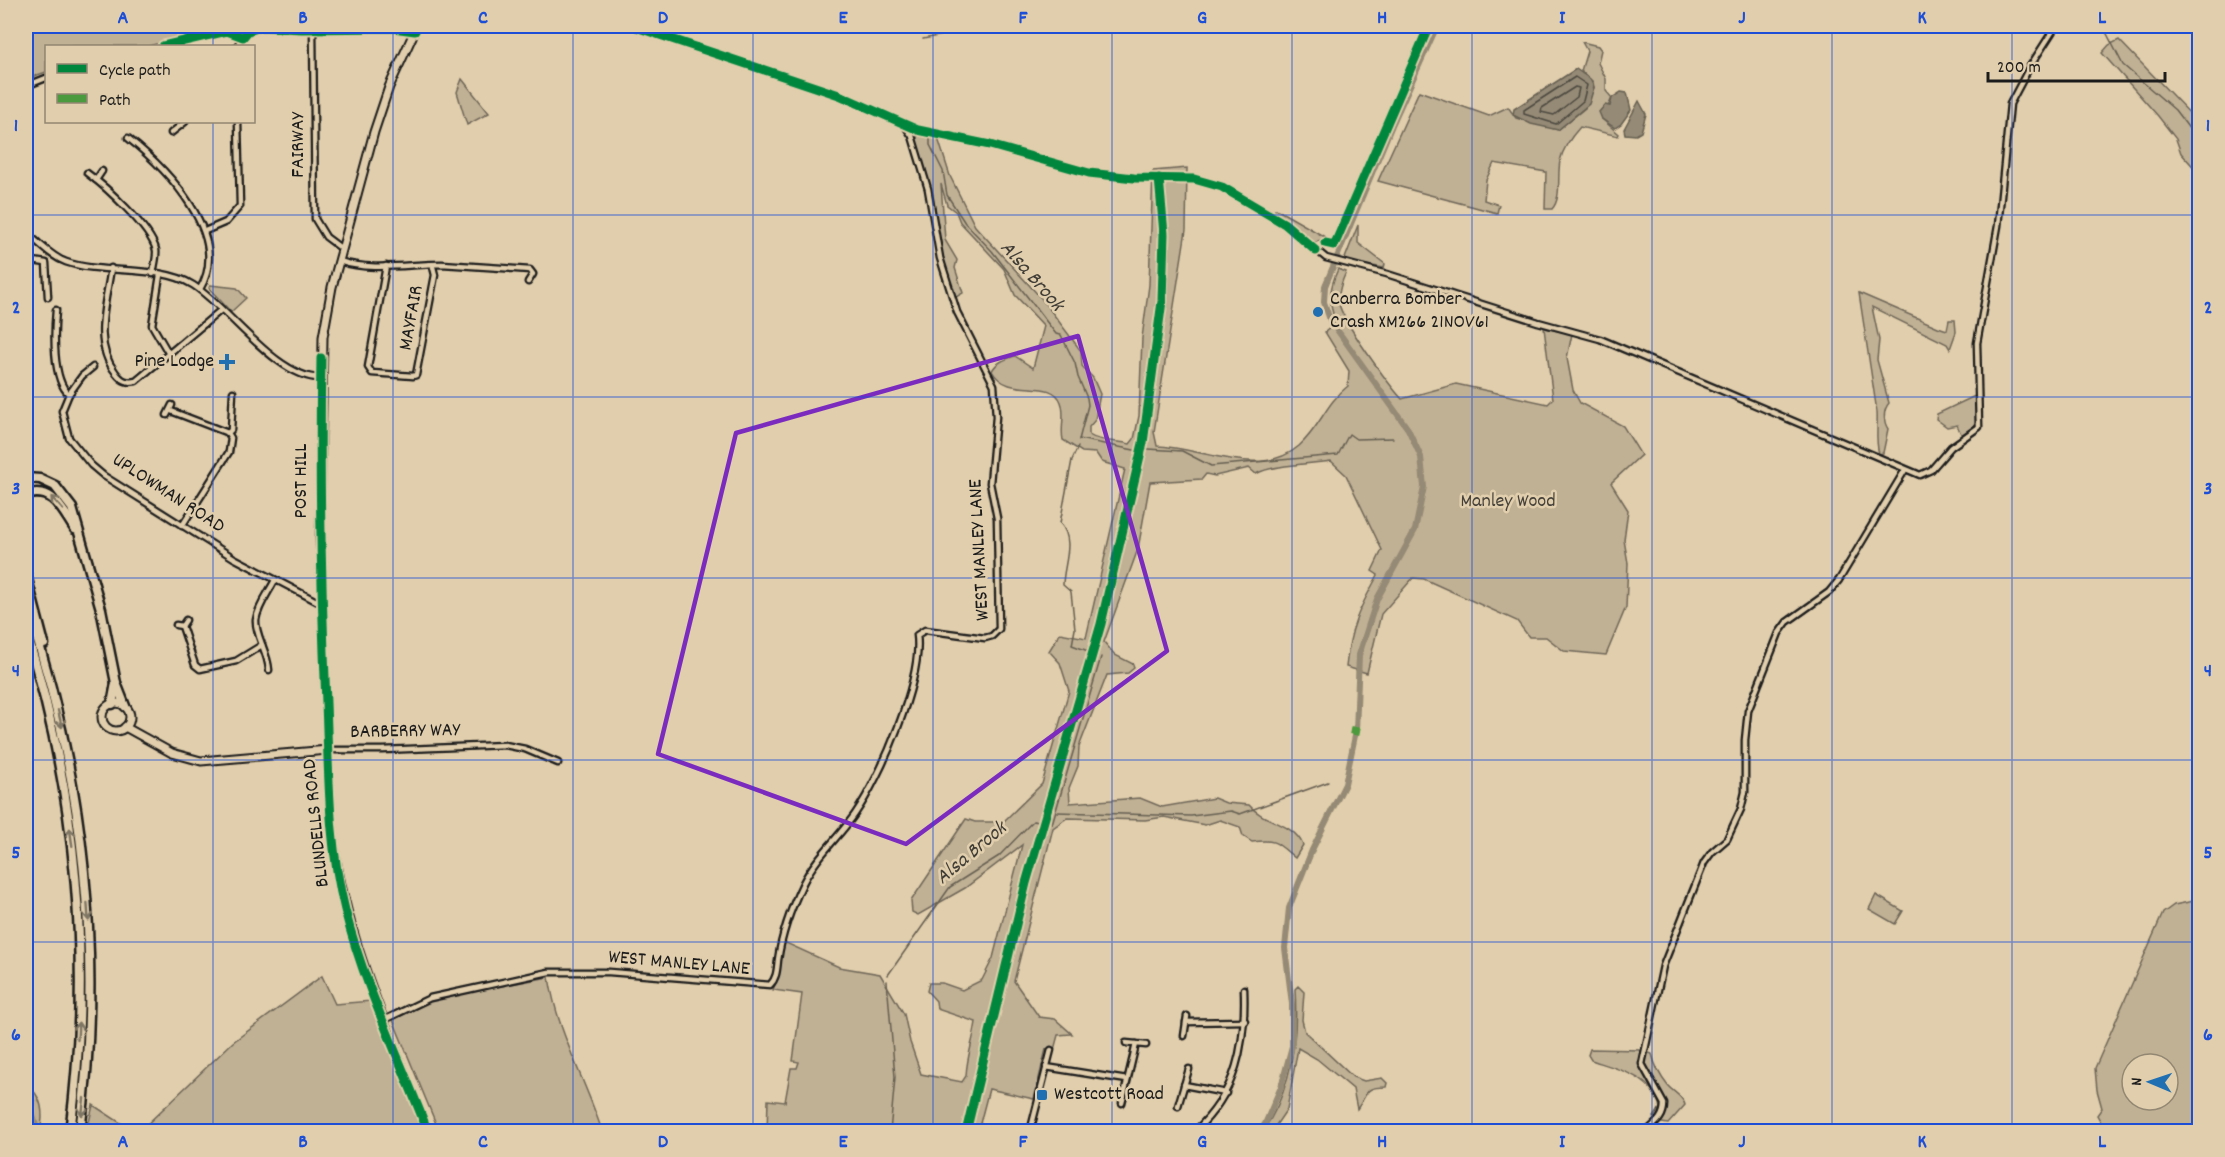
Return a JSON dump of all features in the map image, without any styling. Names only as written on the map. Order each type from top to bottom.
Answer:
[{"type":"highway","points":[[26,478],[45,480],[63,493],[72,508],[77,532],[101,609],[116,683],[125,706]]},
{"type":"highway","points":[[26,495],[41,493],[53,498],[77,532]]},
{"type":"highway","points":[[26,575],[39,619],[50,682],[77,804],[89,926],[89,1032],[80,1131]]},
{"type":"highway","points":[[26,603],[50,682]]},
{"type":"highway","points":[[26,632],[48,711],[73,856],[80,983],[75,1086],[70,1131]]},
{"type":"highway","points":[[112,704],[116,683]]},
{"type":"street","points":[[633,26],[839,95],[918,130],[990,145],[1109,177],[1183,178],[1222,187],[1285,224],[1326,258],[1343,265],[1387,274],[1538,322],[1600,339],[1687,378],[1861,448],[1920,475],[1926,474],[1951,447],[1979,427],[1977,343],[1998,226],[2010,104],[2029,68],[2056,26]]},
{"type":"street","points":[[238,45],[248,31],[261,27],[416,28]]},
{"type":"street","name":"POST HILL","points":[[322,604],[319,499],[321,378],[326,313],[380,111],[416,28]]},
{"type":"street","name":"FAIRWAY","points":[[313,29],[315,219],[326,237],[342,249]]},
{"type":"street","points":[[167,45],[227,31],[243,37]]},
{"type":"street","points":[[26,86],[45,78]]},
{"type":"street","points":[[171,133],[184,123]]},
{"type":"street","points":[[205,231],[226,222],[240,206],[238,123]]},
{"type":"street","name":"WEST MANLEY LANE","points":[[384,1020],[430,998],[549,972],[609,972],[770,985],[777,975],[785,922],[804,882],[865,800],[884,759],[910,690],[917,661],[917,635],[925,630],[986,638],[999,629],[997,518],[990,483],[995,435],[994,385],[957,312],[940,258],[927,189],[912,136],[903,123]]},
{"type":"street","points":[[912,136],[918,130]]},
{"type":"street","points":[[129,138],[154,160],[190,204],[205,231],[208,260],[200,289]]},
{"type":"street","points":[[137,145],[143,138]]},
{"type":"street","points":[[96,180],[102,171]]},
{"type":"street","points":[[87,173],[117,198],[148,236],[156,249],[153,274]]},
{"type":"street","points":[[26,232],[64,262],[179,279],[200,289],[263,350],[308,378],[321,378]]},
{"type":"street","points":[[26,260],[46,263],[48,297]]},
{"type":"street","name":"MAYFAIR","points":[[339,261],[386,266],[433,267],[435,275],[417,375],[372,373],[368,368],[386,266]]},
{"type":"street","points":[[433,267],[442,264],[531,270],[533,274],[528,282]]},
{"type":"street","points":[[111,268],[102,330],[102,348],[108,363],[120,379],[128,382],[136,381],[221,310]]},
{"type":"street","points":[[160,276],[152,325],[169,354]]},
{"type":"street","points":[[56,310],[55,341],[59,382],[69,394],[93,367]]},
{"type":"street","points":[[182,526],[227,459],[231,445],[228,433],[231,430],[236,403],[233,392]]},
{"type":"street","name":"UPLOWMAN ROAD","points":[[69,394],[62,411],[64,425],[78,450],[104,476],[182,526],[275,580],[322,604]]},
{"type":"street","points":[[170,410],[228,433]]},
{"type":"street","points":[[1646,1131],[1659,1121],[1664,1110],[1661,1097],[1642,1064],[1663,966],[1704,864],[1712,852],[1727,839],[1741,809],[1745,792],[1745,728],[1748,711],[1769,656],[1787,622],[1829,592],[1839,580],[1905,470]]},
{"type":"street","points":[[269,670],[257,617],[275,580]]},
{"type":"street","name":"BLUNDELLS ROAD","points":[[322,604],[332,837],[343,902],[358,951],[428,1131]]},
{"type":"street","points":[[186,620],[179,626],[195,665],[200,669],[236,661],[262,645]]},
{"type":"street","points":[[112,704],[125,706],[130,716],[125,727],[112,730],[104,722],[104,711],[112,704]]},
{"type":"street","name":"BARBERRY WAY","points":[[130,716],[147,738]]},
{"type":"street","name":"BARBERRY WAY","points":[[125,727],[172,753],[201,761],[328,750],[505,745],[525,749],[558,763]]},
{"type":"street","points":[[1194,1131],[1211,1115],[1226,1093],[1240,1057],[1245,1021],[1244,989]]},
{"type":"street","points":[[1184,1036],[1186,1016]]},
{"type":"street","points":[[1186,1022],[1245,1021]]},
{"type":"street","points":[[1126,1042],[1146,1045]]},
{"type":"street","points":[[1122,1103],[1136,1044]]},
{"type":"street","points":[[1030,1131],[1051,1050]]},
{"type":"street","points":[[1046,1067],[1127,1080]]},
{"type":"street","points":[[1178,1106],[1189,1069]]},
{"type":"street","points":[[1184,1085],[1226,1093]]},
{"type":"highlighted area","points":[[1078,336],[1167,651],[906,844],[658,754],[736,433]]},
{"type":"green space","points":[[26,26],[260,26],[198,34],[152,45],[45,45],[45,72],[26,79]]},
{"type":"green space","points":[[2119,40],[2199,123],[2199,173],[2181,153],[2176,139],[2158,116],[2102,53],[2109,45]]},
{"type":"green space","points":[[1582,42],[1598,46],[1601,50],[1598,63],[1606,79],[1606,91],[1612,98],[1602,119],[1619,134],[1618,136],[1580,127],[1561,156],[1557,199],[1552,209],[1545,209],[1546,172],[1494,163],[1486,180],[1484,200],[1499,205],[1497,213],[1378,181],[1419,91],[1489,116],[1508,107],[1516,118],[1558,130],[1585,108],[1594,88],[1593,82],[1581,71],[1587,51]]},
{"type":"green space","points":[[462,79],[489,113],[467,125],[457,92]]},
{"type":"green space","name":"Manley Wood","points":[[921,131],[937,135],[950,176],[975,226],[1042,299],[1081,351],[1082,366],[1093,378],[1100,394],[1095,420],[1089,427],[1089,435],[1098,439],[1130,444],[1134,439],[1139,416],[1142,338],[1149,285],[1153,171],[1187,168],[1186,230],[1154,432],[1157,446],[1249,461],[1284,456],[1299,446],[1313,431],[1334,400],[1348,386],[1349,371],[1325,332],[1336,323],[1331,296],[1338,269],[1346,272],[1339,296],[1342,313],[1367,353],[1402,399],[1456,384],[1548,404],[1553,399],[1544,328],[1572,334],[1567,358],[1573,390],[1580,403],[1623,426],[1641,455],[1611,483],[1628,510],[1624,540],[1628,563],[1626,607],[1606,655],[1564,651],[1546,637],[1529,637],[1517,621],[1424,579],[1413,578],[1381,614],[1367,673],[1346,667],[1353,629],[1378,575],[1372,571],[1382,550],[1346,475],[1331,461],[1281,467],[1256,474],[1249,468],[1215,476],[1206,474],[1202,479],[1150,482],[1138,549],[1104,642],[1115,655],[1133,664],[1134,668],[1128,673],[1107,675],[1079,747],[1078,766],[1069,788],[1070,803],[1140,798],[1162,807],[1214,798],[1226,803],[1249,805],[1262,816],[1292,832],[1303,845],[1295,858],[1275,843],[1252,842],[1243,836],[1240,827],[1220,820],[1205,825],[1164,817],[1145,820],[1067,818],[1053,828],[1014,981],[1039,1017],[1055,1019],[1072,1034],[1058,1035],[1054,1050],[1046,1049],[1034,1099],[989,1089],[978,1131],[767,1132],[768,1100],[785,1102],[791,1068],[797,1068],[799,1062],[793,1061],[802,994],[773,990],[779,974],[784,942],[839,967],[880,974],[904,1014],[910,1042],[921,1074],[962,1082],[966,1076],[976,1022],[937,1009],[936,1001],[927,991],[929,983],[942,983],[962,990],[982,980],[993,958],[1022,845],[965,888],[918,915],[912,912],[911,901],[966,819],[975,822],[1003,822],[1042,784],[1069,691],[1060,663],[1049,651],[1060,633],[1086,638],[1125,469],[1102,462],[1096,453],[1082,452],[1063,440],[1062,407],[1056,394],[1048,390],[1009,385],[999,380],[992,371],[999,363],[1015,356],[1033,368],[1044,326],[1015,295],[1004,269],[960,222],[956,212],[947,205],[941,184],[945,240],[957,260],[955,268],[963,293],[956,297],[953,294],[938,237],[928,179],[917,146],[916,139]]},
{"type":"green space","points":[[1276,209],[1325,237],[1313,244],[1274,211]]},
{"type":"green space","points":[[1358,225],[1358,243],[1385,264],[1384,268],[1344,261]]},
{"type":"green space","points":[[210,285],[237,288],[246,298],[231,312],[209,288]]},
{"type":"green space","points":[[1859,293],[1947,330],[1949,320],[1955,320],[1956,332],[1950,349],[1947,344],[1872,307],[1879,340],[1877,360],[1889,403],[1884,416],[1888,429],[1883,453],[1879,454],[1877,412]]},
{"type":"green space","points":[[1977,395],[1976,423],[1962,436],[1957,425],[1947,427],[1936,419],[1937,414]]},
{"type":"green space","points":[[1876,895],[1903,911],[1895,924],[1869,909]]},
{"type":"green space","points":[[2199,900],[2198,1131],[2106,1131],[2097,1115],[2102,1108],[2097,1090],[2095,1068],[2163,913],[2174,905]]},
{"type":"green space","points":[[322,976],[335,1004],[372,1001],[423,1131],[134,1131],[142,1129],[233,1042]]},
{"type":"green space","points":[[549,977],[558,1017],[602,1131],[439,1131],[393,1020],[433,999]]},
{"type":"green space","points":[[1298,986],[1304,992],[1302,1020],[1305,1032],[1353,1077],[1364,1081],[1382,1078],[1387,1083],[1386,1087],[1373,1088],[1367,1092],[1357,1109],[1353,1089],[1317,1059],[1298,1048],[1287,1109],[1272,1131],[1263,1131],[1273,1115],[1287,1081],[1294,1045],[1295,989]]},
{"type":"green space","points":[[1590,1049],[1641,1050],[1652,1054],[1663,1079],[1685,1105],[1668,1124],[1662,1123],[1654,1117],[1660,1108],[1650,1088],[1633,1075],[1591,1060],[1588,1055]]},
{"type":"green space","points":[[26,1086],[36,1094],[41,1106],[40,1131],[26,1131]]},
{"type":"green space","points":[[93,1105],[133,1131],[87,1131]]},
{"type":"water","points":[[1576,69],[1590,79],[1594,87],[1589,104],[1558,130],[1531,124],[1513,115],[1514,109]]},
{"type":"water","points":[[1621,92],[1627,93],[1631,110],[1621,124],[1615,128],[1602,119],[1599,112],[1605,105],[1610,106],[1612,98]]},
{"type":"water","points":[[1639,101],[1646,114],[1641,132],[1636,135],[1625,134],[1624,129]]},
{"type":"waterway","points":[[923,39],[988,26]]},
{"type":"waterway","points":[[1259,1132],[1265,1124],[1281,1087],[1292,1046],[1292,1004],[1285,948],[1289,908],[1312,850],[1345,784],[1356,731],[1359,655],[1377,599],[1415,530],[1424,487],[1421,457],[1408,429],[1330,320],[1324,302],[1325,286],[1392,125],[1437,26]]},
{"type":"waterway","points":[[2103,26],[2123,65],[2175,110],[2200,143]]},
{"type":"waterway","name":"Alsa Brook","points":[[930,140],[930,145],[943,171],[947,195],[965,223],[992,251],[1056,334],[1061,335],[1075,363],[1088,405],[1079,440]]},
{"type":"waterway","points":[[1148,449],[1182,451],[1211,466],[1338,455],[1349,434],[1356,439],[1393,438]]},
{"type":"waterway","points":[[1079,439],[1134,450]]},
{"type":"waterway","name":"Alsa Brook","points":[[1078,447],[1072,460],[1060,523],[1065,530],[1068,545],[1063,585],[1071,592],[1075,629],[1072,645],[1088,651]]},
{"type":"waterway","name":"Alsa Brook","points":[[1052,824],[1101,657]]},
{"type":"waterway","points":[[1057,812],[1191,816],[1231,811],[1240,814],[1328,782]]},
{"type":"waterway","name":"Alsa Brook","points":[[888,975],[950,887],[999,856],[1033,821],[1039,822]]},
{"type":"waterway","name":"Alsa Brook","points":[[887,981],[895,1077],[890,1132]]},
{"type":"waterway","points":[[962,1132],[989,1016]]},
{"type":"waterway","points":[[26,1096],[31,1103],[29,1110],[36,1132]]},
{"type":"marked path","points":[[1350,730],[1360,732]]},
{"type":"cycle path","points":[[167,45],[227,31],[243,37],[248,31],[261,27],[393,28],[415,31],[417,26]]},
{"type":"cycle path","points":[[633,26],[839,95],[918,130],[990,145],[1089,173],[1134,178],[1194,179],[1222,187],[1285,224],[1316,251]]},
{"type":"cycle path","points":[[1325,243],[1334,245],[1337,239],[1429,26]]},
{"type":"cycle path","points":[[966,1132],[1026,883],[1101,624],[1143,443],[1162,301],[1164,234],[1159,178]]},
{"type":"cycle path","points":[[321,358],[320,487],[323,617],[329,781],[335,859],[345,910],[362,966],[428,1132]]},
{"type":"place","name":"Canberra Bomber Crash XM266 21NOV61","points":[[1318,312]]},
{"type":"place","name":"Pine Lodge","points":[[227,362]]},
{"type":"place","name":"Westcott Road","points":[[1042,1095]]}]
